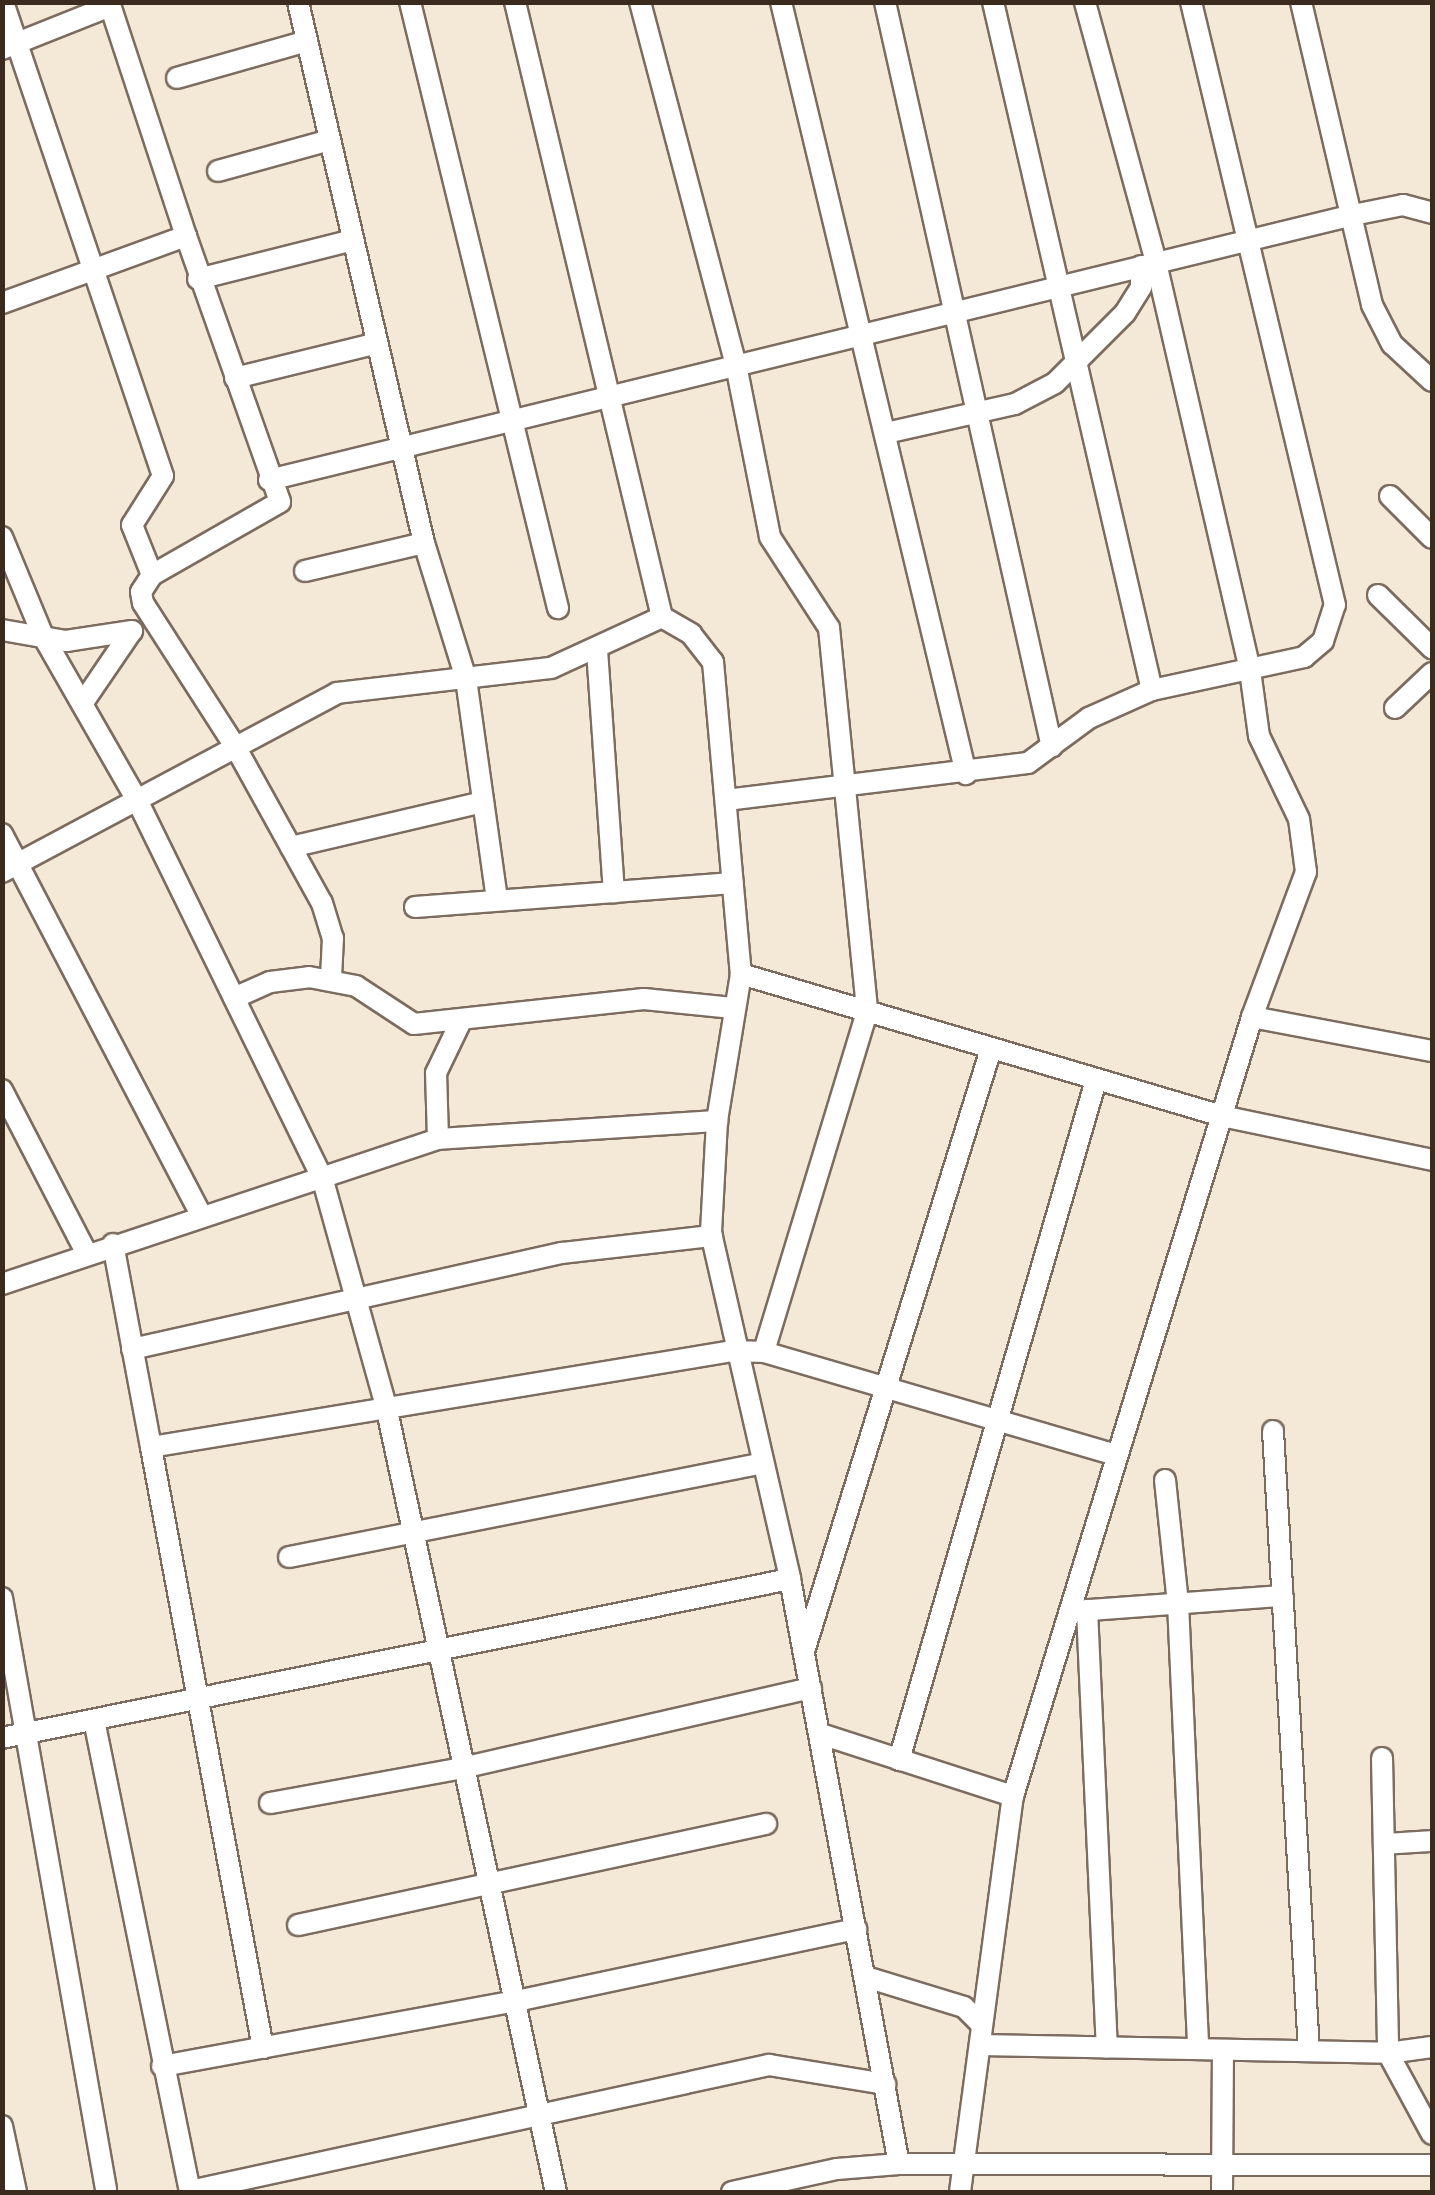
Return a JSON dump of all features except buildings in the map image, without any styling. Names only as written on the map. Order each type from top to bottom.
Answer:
[{"type":"street","points":[[3,2],[9,44],[95,269],[163,476],[132,525],[152,575]]},
{"type":"street","points":[[298,2],[424,542],[466,678],[497,899]]},
{"type":"street","points":[[410,2],[558,608]]},
{"type":"street","points":[[515,2],[662,616],[692,634],[713,662],[741,974],[718,1121],[712,1236],[733,1351],[790,1579],[900,2164]]},
{"type":"street","points":[[640,2],[736,364],[770,537],[828,628],[867,1012],[764,1352]]},
{"type":"street","points":[[780,2],[865,333],[966,774]]},
{"type":"street","points":[[885,2],[1052,748]]},
{"type":"street","points":[[994,2],[1152,690]]},
{"type":"street","points":[[960,2192],[1013,1796],[1078,1611],[1118,1455],[1252,1017],[1306,872],[1306,844],[1265,755],[1250,670],[1085,2]]},
{"type":"street","points":[[726,800],[966,774],[1028,763],[1089,718],[1152,690],[1304,657],[1324,642],[1335,605],[1191,2]]},
{"type":"street","points":[[1301,2],[1381,326],[1432,381]]},
{"type":"street","points":[[9,44],[110,4],[198,278],[278,507],[152,575],[141,592],[291,847],[334,938],[331,978]]},
{"type":"street","points":[[178,78],[307,41]]},
{"type":"street","points":[[218,172],[330,140]]},
{"type":"street","points":[[269,480],[1353,214],[1403,205],[1432,213]]},
{"type":"street","points":[[2,304],[186,236]]},
{"type":"street","points":[[198,278],[353,240]]},
{"type":"street","points":[[886,433],[1015,404],[1078,364],[1141,287],[1149,264]]},
{"type":"street","points":[[234,378],[377,343]]},
{"type":"street","points":[[1390,496],[1432,538]]},
{"type":"street","points":[[2,538],[43,636],[137,800],[322,1176],[386,1406],[556,2192]]},
{"type":"street","points":[[304,571],[424,542]]},
{"type":"street","points":[[1378,595],[1432,648]]},
{"type":"street","points":[[10,868],[337,693],[551,668],[597,650],[662,616]]},
{"type":"street","points":[[2,630],[66,640],[132,631],[156,620]]},
{"type":"street","points":[[82,704],[88,685],[132,631]]},
{"type":"street","points":[[597,650],[614,892]]},
{"type":"street","points":[[1396,708],[1432,673]]},
{"type":"street","points":[[291,847],[483,802]]},
{"type":"street","points":[[2,834],[10,868],[202,1216]]},
{"type":"street","points":[[415,906],[733,883]]},
{"type":"street","points":[[741,974],[1222,1116],[1432,1160]]},
{"type":"street","points":[[234,998],[270,982],[331,978],[356,986],[414,1024],[644,999],[733,1008]]},
{"type":"street","points":[[1252,1017],[1432,1051]]},
{"type":"street","points":[[438,1139],[436,1073],[461,1021]]},
{"type":"street","points":[[804,1650],[890,1387],[970,1104],[991,1049]]},
{"type":"street","points":[[899,1760],[1096,1080]]},
{"type":"street","points":[[2,1090],[86,1252]]},
{"type":"street","points":[[2,1284],[86,1252],[438,1139],[718,1121]]},
{"type":"street","points":[[132,1348],[562,1254],[712,1236]]},
{"type":"street","points":[[113,1244],[263,2048]]},
{"type":"street","points":[[151,1446],[733,1351],[764,1352],[1118,1455]]},
{"type":"street","points":[[1273,1431],[1308,2051]]},
{"type":"street","points":[[289,1557],[759,1464]]},
{"type":"street","points":[[1165,1480],[1178,1603],[1198,2050]]},
{"type":"street","points":[[2,1738],[790,1579]]},
{"type":"street","points":[[1078,1611],[1282,1596]]},
{"type":"street","points":[[2,1598],[30,1731],[106,2189]]},
{"type":"street","points":[[1078,1611],[1107,2048]]},
{"type":"street","points":[[270,1803],[462,1768],[812,1688]]},
{"type":"street","points":[[94,1720],[190,2192],[769,2065],[886,2084]]},
{"type":"street","points":[[820,1734],[1013,1796]]},
{"type":"street","points":[[1382,1758],[1388,2052],[1432,2134]]},
{"type":"street","points":[[298,1925],[766,1824]]},
{"type":"street","points":[[1384,1844],[1432,1841]]},
{"type":"street","points":[[162,2066],[512,2002],[856,1928]]},
{"type":"street","points":[[866,1977],[964,2007],[981,2035]]},
{"type":"street","points":[[981,2035],[1107,2048],[1388,2052],[1432,2046]]},
{"type":"street","points":[[1222,2192],[1223,2050]]},
{"type":"street","points":[[3,2131],[16,2192]]},
{"type":"street","points":[[732,2192],[837,2169],[900,2164],[1432,2166]]}]
